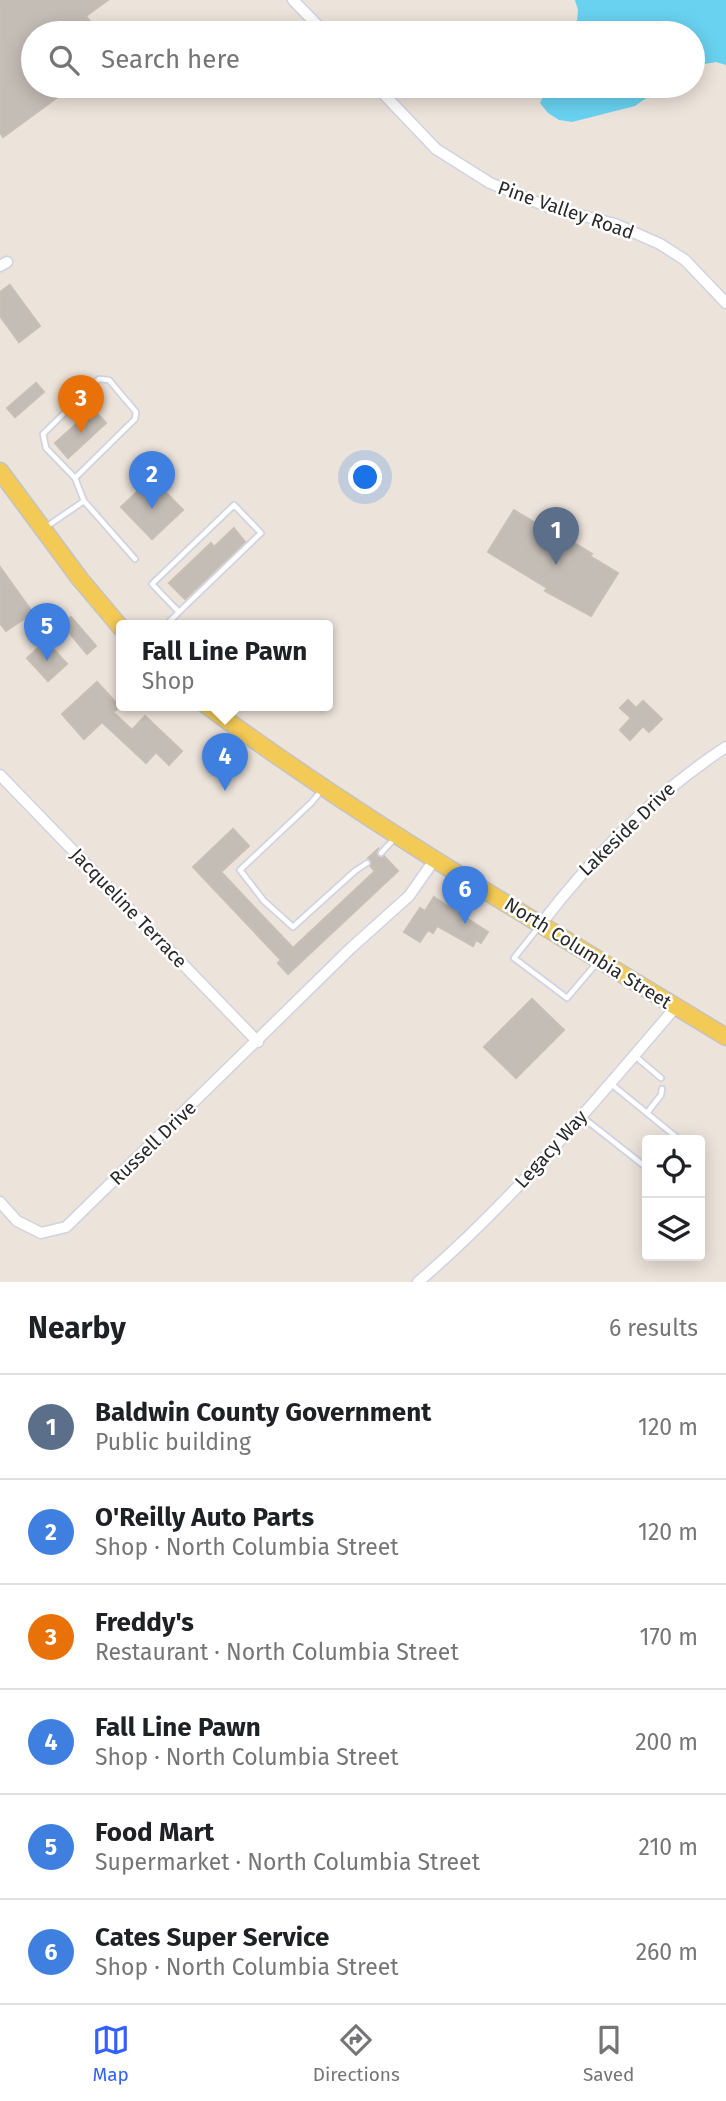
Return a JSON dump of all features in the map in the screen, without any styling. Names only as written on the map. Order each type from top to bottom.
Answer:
[{"type":"main road","points":[[0,471],[116,621]]},
{"type":"main road","name":"North Columbia Street","points":[[214,711],[274,755],[435,859],[726,1037]]},
{"type":"street","points":[[293,0],[313,21]]},
{"type":"street","name":"Pine Valley Road","points":[[387,98],[436,149],[490,183],[548,207],[615,224],[660,244],[685,260],[726,303]]},
{"type":"street","name":"Lakeside Drive","points":[[541,924],[576,879],[620,831],[670,786],[726,747]]},
{"type":"street","name":"Jacqueline Terrace","points":[[0,775],[258,1042]]},
{"type":"street","name":"Russell Drive","points":[[0,1202],[17,1221],[41,1233],[66,1227],[258,1042],[351,948],[409,896],[435,859]]},
{"type":"street","name":"Legacy Way","points":[[418,1282],[458,1248],[635,1056],[675,1008]]},
{"type":"lane","points":[[75,478],[135,419],[136,412],[109,380],[99,379],[43,434],[46,448],[75,478],[84,501],[135,559]]},
{"type":"lane","points":[[43,530],[84,501]]},
{"type":"lane","points":[[171,620],[261,533],[234,505],[152,584],[179,612]]},
{"type":"lane","points":[[324,788],[312,803],[240,870],[264,901],[293,927],[355,871],[368,863]]},
{"type":"lane","points":[[381,853],[398,835]]},
{"type":"lane","points":[[541,924],[514,958],[567,998],[600,960]]},
{"type":"lane","points":[[635,1056],[661,1078]]},
{"type":"lane","points":[[609,1083],[674,1135]]},
{"type":"lane","points":[[647,1113],[661,1096],[662,1089]]},
{"type":"lane","points":[[580,1116],[642,1164]]},
{"type":"water","points":[[575,0],[726,0],[726,65],[716,62],[705,64],[705,21],[577,21]]},
{"type":"water","points":[[542,98],[646,98],[635,106],[572,122],[559,120],[548,113],[540,103]]},
{"type":"building","points":[[0,0],[108,0],[86,16],[90,21],[21,21],[21,98],[57,98],[3,137],[0,132]]},
{"type":"building","points":[[10,285],[40,326],[19,342],[0,316],[0,292]]},
{"type":"building","points":[[36,383],[44,392],[15,417],[7,408]]},
{"type":"building","points":[[93,409],[106,423],[68,458],[55,443]]},
{"type":"building","points":[[152,478],[183,510],[152,539],[121,507]]},
{"type":"building","points":[[514,510],[570,544],[571,541],[618,573],[591,616],[545,591],[547,588],[488,552]]},
{"type":"building","points":[[234,528],[245,542],[185,599],[169,583],[211,543],[214,547]]},
{"type":"building","points":[[0,567],[33,613],[6,631],[0,623]]},
{"type":"building","points":[[71,617],[96,646],[87,654],[62,624]]},
{"type":"building","points":[[46,641],[67,664],[48,681],[27,658]]},
{"type":"building","points":[[97,682],[116,703],[116,710],[113,712],[132,730],[145,716],[182,751],[169,765],[156,752],[146,763],[102,722],[84,739],[62,714]]},
{"type":"building","points":[[628,700],[636,708],[643,701],[662,719],[649,732],[643,726],[630,740],[620,730],[631,718],[620,708]]},
{"type":"building","points":[[233,829],[249,846],[221,872],[293,948],[375,871],[368,858],[378,849],[377,856],[384,856],[398,871],[288,974],[278,963],[281,960],[193,867]]},
{"type":"building","points":[[434,897],[488,932],[481,943],[476,940],[473,946],[437,926],[433,933],[428,930],[420,942],[404,932],[420,908],[425,911]]},
{"type":"building","points":[[532,999],[564,1030],[516,1078],[484,1047]]},
{"type":"place","name":"Freddy's","points":[[81,433]]},
{"type":"place","name":"O'Reilly Auto Parts","points":[[152,509]]},
{"type":"place","name":"Baldwin County Government","points":[[556,565]]},
{"type":"place","name":"Food Mart","points":[[47,661]]},
{"type":"place","name":"Fall Line Pawn","points":[[225,791]]},
{"type":"place","name":"Cates Super Service","points":[[465,924]]}]
